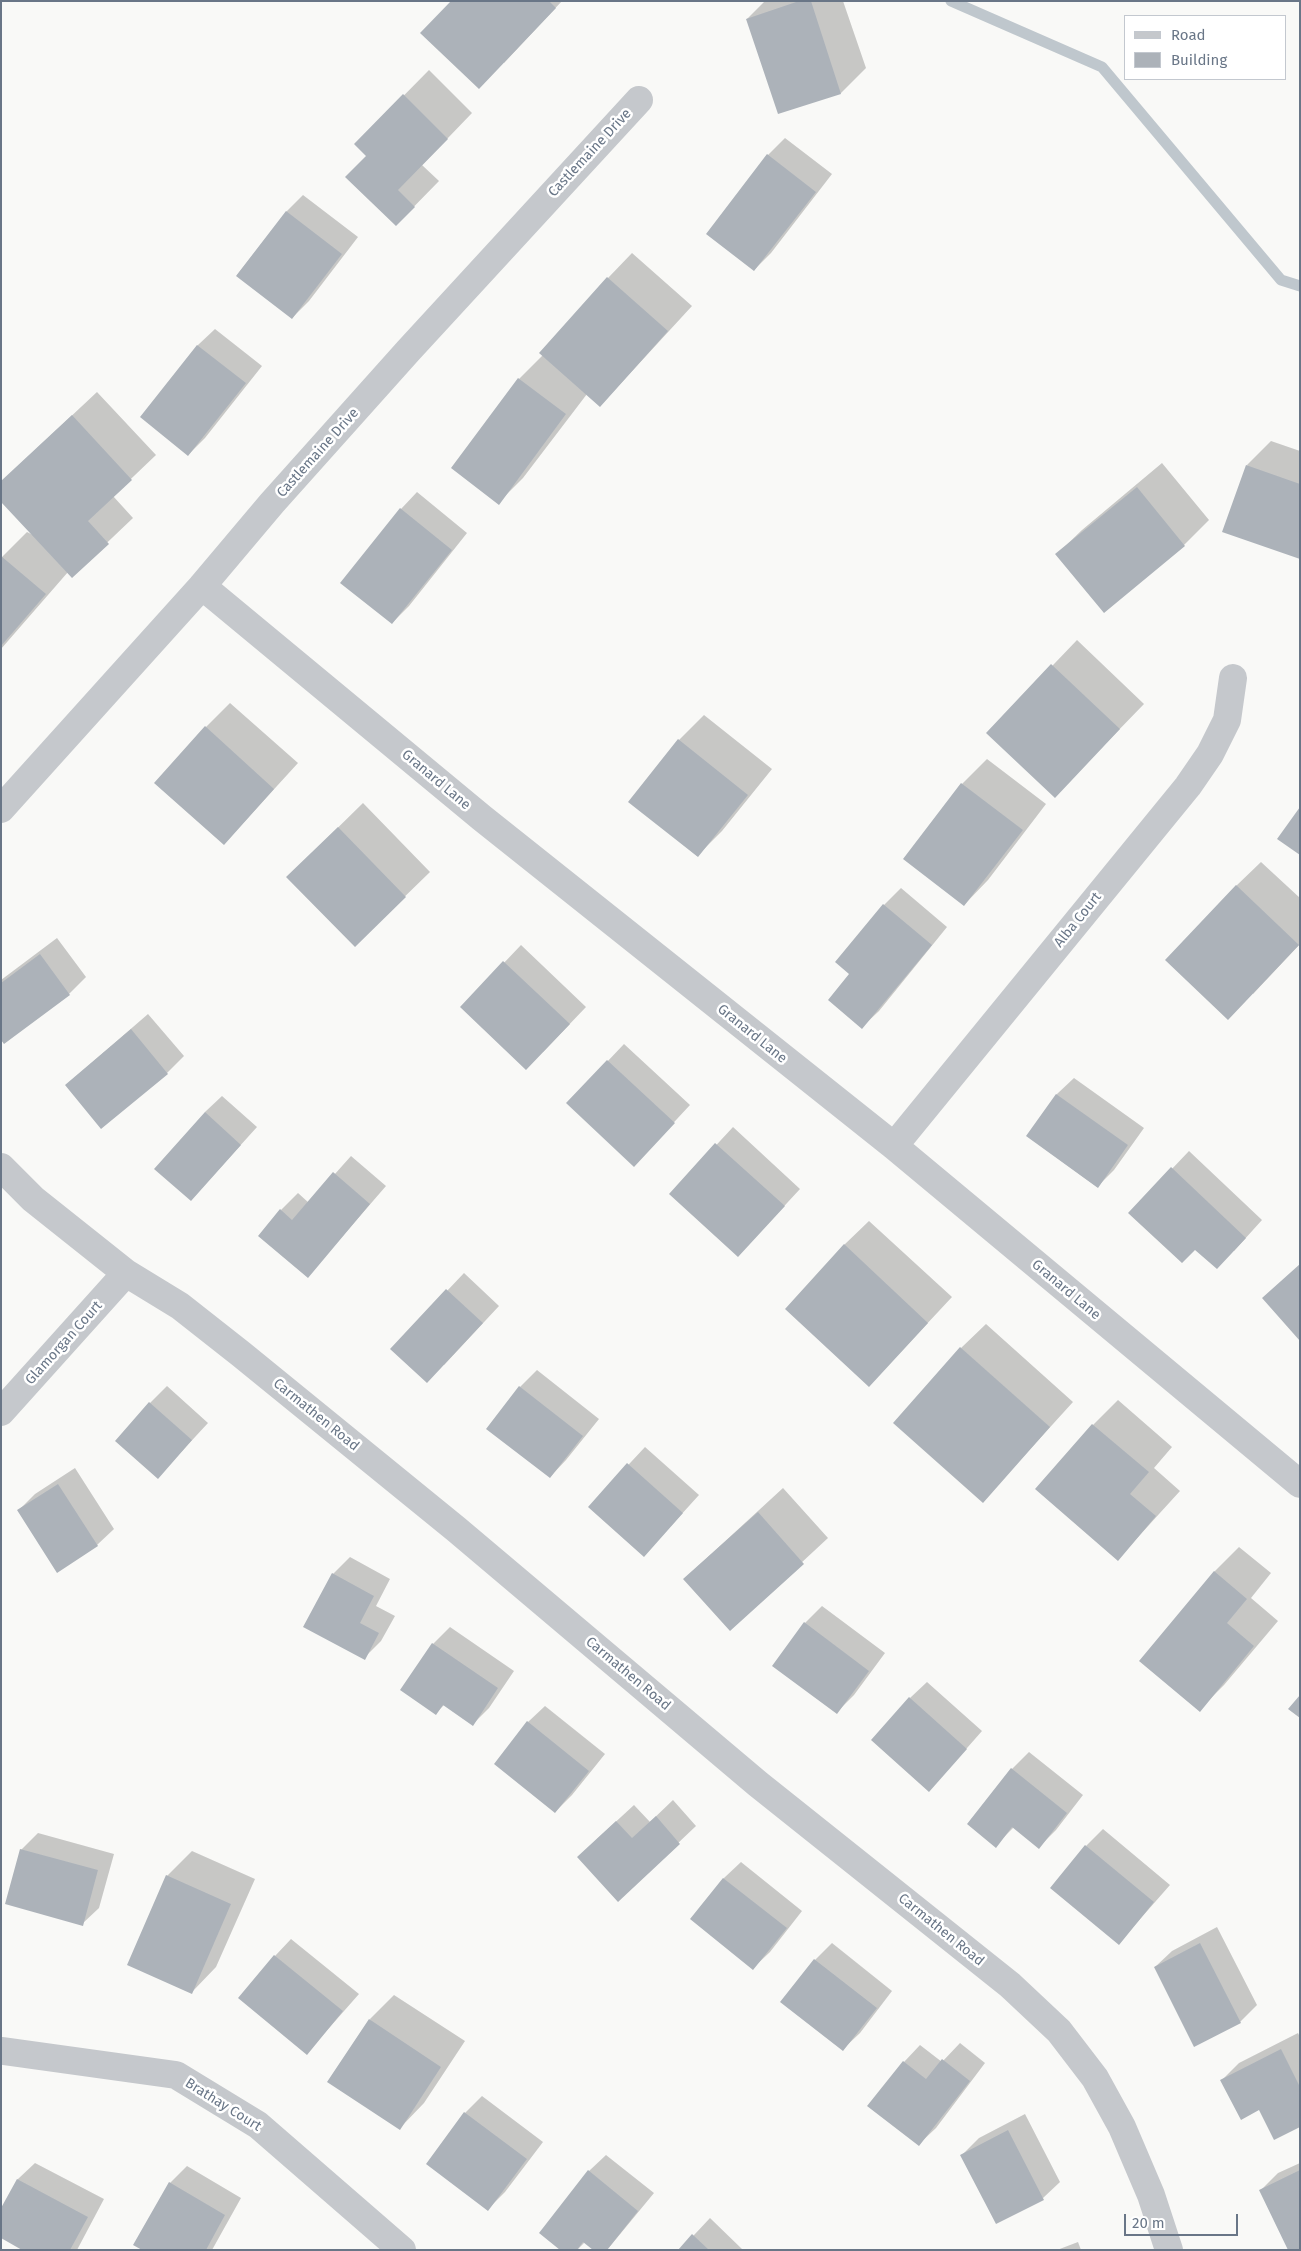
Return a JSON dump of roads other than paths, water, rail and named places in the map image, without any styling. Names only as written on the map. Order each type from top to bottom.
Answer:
[{"type":"street","name":"Castlemaine Drive","points":[[1,809],[202,586],[408,351],[639,100]]},
{"type":"street","name":"Granard Lane","points":[[202,586],[482,818],[894,1146],[1300,1484]]},
{"type":"street","name":"Alba Court","points":[[894,1146],[1188,786],[1210,754],[1227,720],[1233,678]]},
{"type":"street","name":"Carmathen Road","points":[[1,1167],[33,1199],[126,1273],[180,1306],[456,1528],[758,1784],[1010,1986],[1052,2024],[1094,2078],[1122,2127],[1151,2196],[1169,2250]]},
{"type":"street","name":"Glamorgan Court","points":[[1,1412],[126,1273]]},
{"type":"street","name":"Brathay Court","points":[[3,2052],[176,2074],[258,2124],[402,2250]]},
{"type":"waterway","points":[[951,1],[1102,67],[1281,280],[1300,286]]}]
